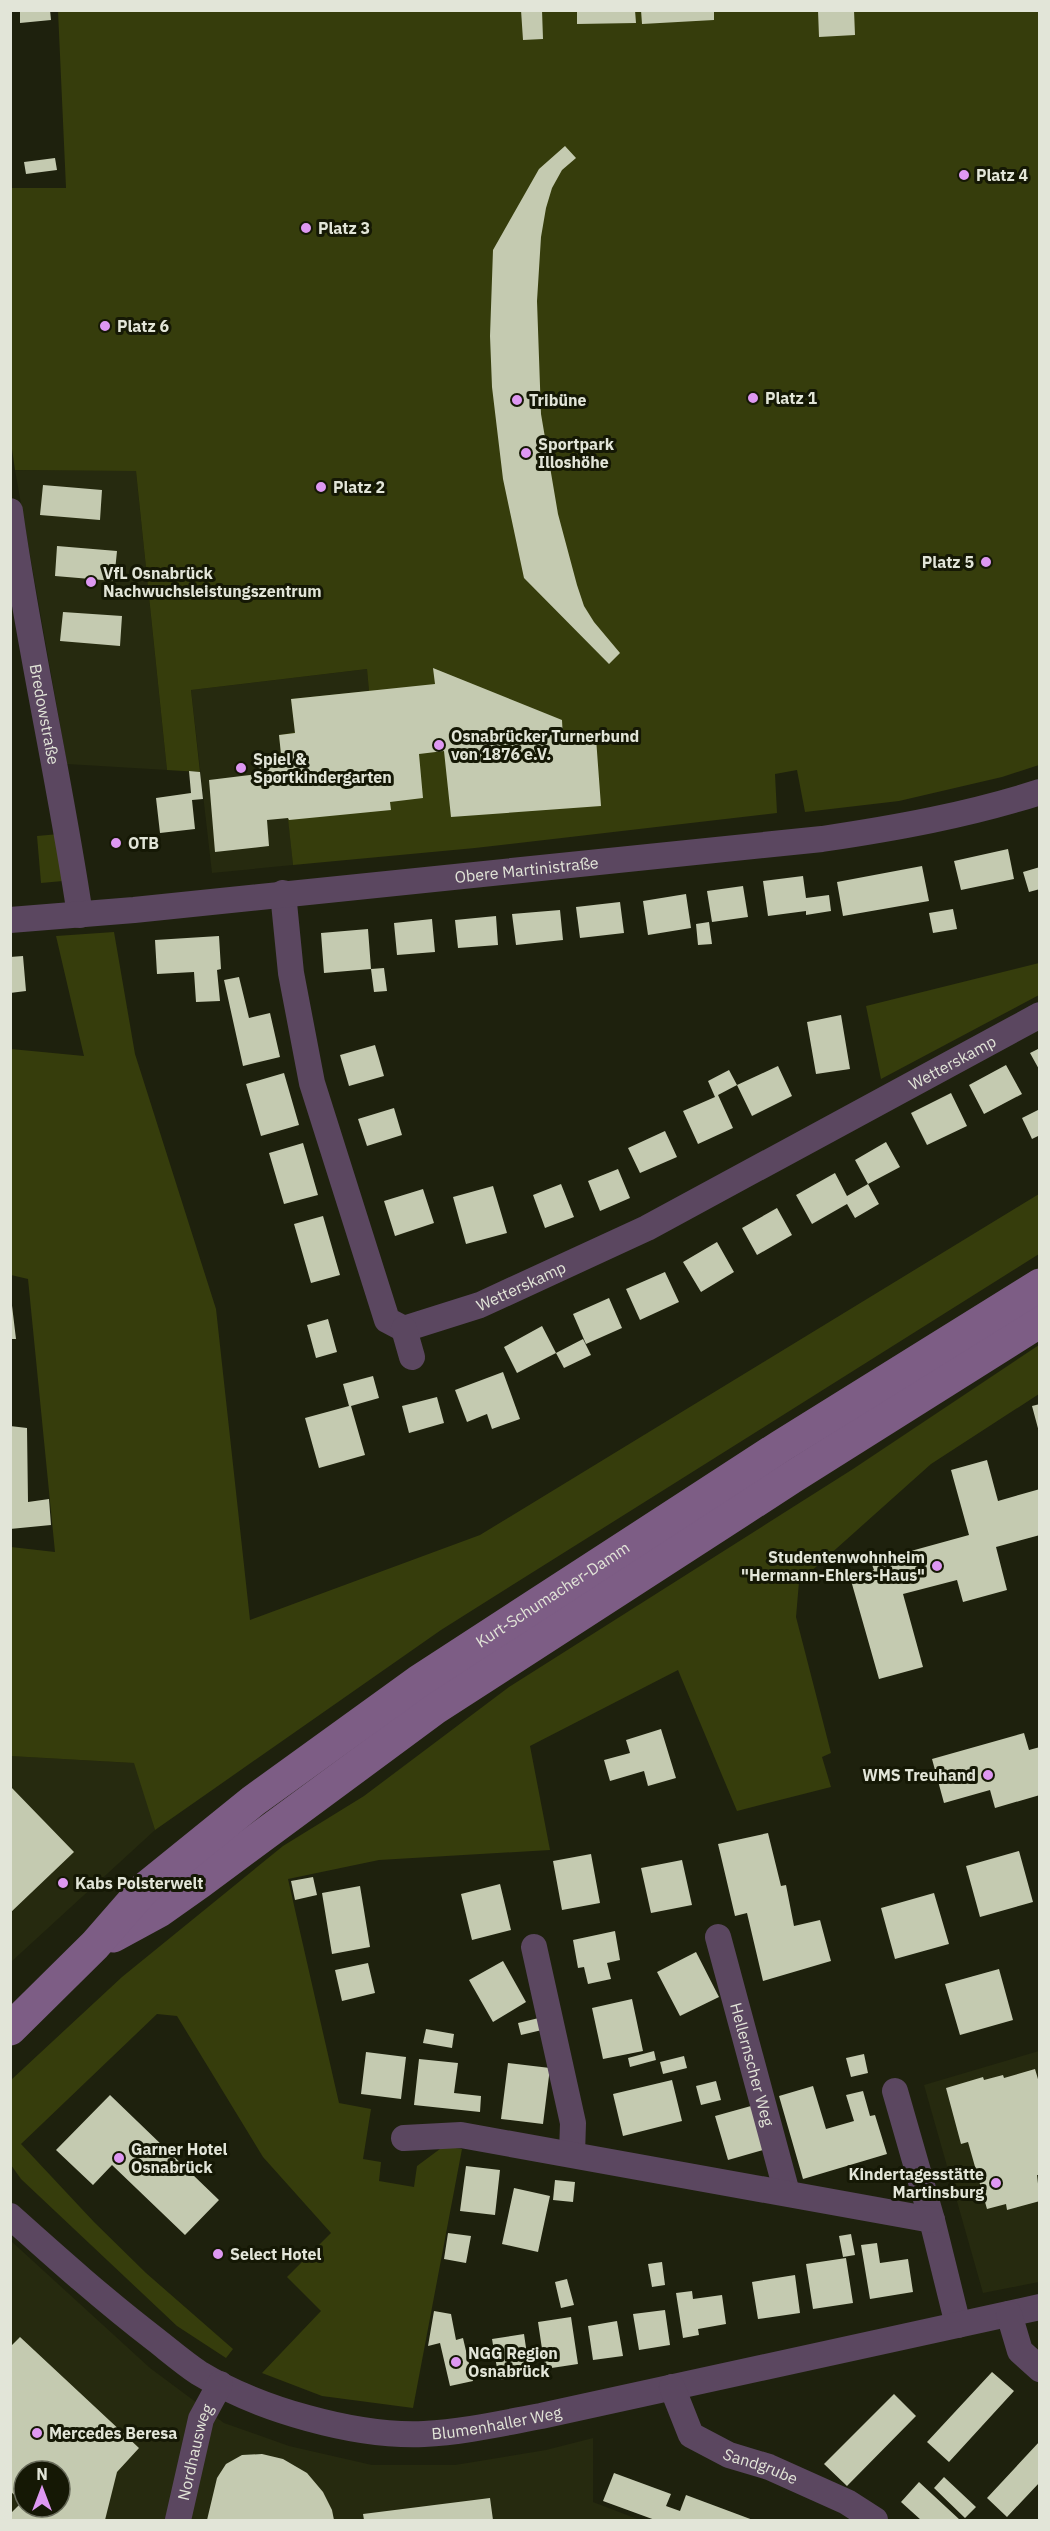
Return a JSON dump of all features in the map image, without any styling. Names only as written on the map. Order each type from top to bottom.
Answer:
[{"type":"main road","name":"Kurt-Schumacher-Damm","points":[[10,2029],[95,1945],[143,1890],[253,1801],[418,1681],[781,1446],[1040,1285]]},
{"type":"main road","name":"Kurt-Schumacher-Damm","points":[[95,1945],[159,1911],[434,1709],[781,1484],[1040,1321]]},
{"type":"street","name":"Bredowstraße","points":[[10,511],[19,574],[66,822],[80,915]]},
{"type":"street","name":"Obere Martinistraße","points":[[10,920],[80,915],[822,839],[907,826],[1005,803],[1040,792]]},
{"type":"street","points":[[283,893],[291,973],[312,1083],[387,1320],[404,1329],[412,1357]]},
{"type":"street","name":"Wetterskamp","points":[[404,1329],[480,1305],[647,1228],[1040,1015]]},
{"type":"street","name":"Hellernscher Weg","points":[[718,1937],[787,2193]]},
{"type":"street","points":[[534,1947],[573,2122],[572,2154]]},
{"type":"street","points":[[895,2091],[932,2220],[958,2325]]},
{"type":"street","points":[[404,2139],[461,2135],[932,2220]]},
{"type":"street","name":"Blumenhaller Weg","points":[[10,2216],[94,2290],[198,2372],[220,2384],[293,2414],[339,2427],[424,2434],[469,2429],[541,2416],[1040,2307]]},
{"type":"street","points":[[1009,2314],[1020,2351],[1040,2369]]},
{"type":"street","name":"Nordhausweg","points":[[178,2520],[201,2419],[220,2384]]},
{"type":"street","name":"Sandgrube","points":[[672,2387],[691,2435],[729,2455],[769,2467],[847,2502],[874,2520]]},
{"type":"shaded area","name":"Sportpark Illoshöhe","points":[[58,11],[1039,11],[1039,765],[1002,777],[899,801],[805,812],[797,770],[775,774],[777,813],[475,848],[293,865],[279,735],[295,732],[291,699],[369,691],[367,669],[191,690],[200,772],[167,770],[136,471],[15,470],[10,435],[10,188],[66,188]]},
{"type":"shaded area","name":"VfL Osnabrück Nachwuchsleistungszentrum","points":[[15,470],[136,471],[167,770],[67,764]]},
{"type":"shaded area","name":"Spiel & Sportkindergarten","points":[[367,669],[369,691],[295,733],[280,735],[293,865],[212,873],[191,690]]},
{"type":"shaded area","points":[[59,834],[63,881],[41,883],[37,836]]},
{"type":"shaded area","points":[[114,932],[135,1054],[216,1309],[250,1620],[480,1535],[1039,1194],[1039,1254],[441,1630],[155,1830],[134,1763],[10,1756],[11,1547],[55,1552],[28,1279],[11,1275],[11,1049],[84,1056],[56,936]]},
{"type":"shaded area","points":[[1039,963],[1039,995],[881,1079],[866,1006]]},
{"type":"shaded area","points":[[1039,1345],[1039,1394],[931,1464],[799,1582],[796,1617],[831,1753],[822,1757],[831,1787],[737,1811],[678,1670],[530,1746],[550,1850],[379,1860],[288,1879],[339,2103],[371,2109],[363,2159],[381,2162],[379,2181],[414,2187],[417,2166],[444,2146],[462,2149],[413,2408],[322,2396],[262,2373],[321,2311],[287,2277],[331,2233],[263,2157],[177,2016],[157,2014],[21,2144],[94,2222],[146,2273],[233,2349],[226,2358],[177,2326],[21,2179],[11,2165],[11,2080],[122,1977],[283,1846],[364,1796],[509,1687],[853,1469]]},
{"type":"shaded area","points":[[11,1756],[135,1763],[155,1830],[11,1962]]},
{"type":"shaded area","name":"Kindertagesstätte Martinsburg","points":[[1039,2051],[1039,2282],[983,2293],[924,2085]]},
{"type":"shaded area","points":[[10,2240],[150,2368],[224,2423],[289,2446],[372,2465],[455,2465],[546,2450],[593,2438],[593,2502],[640,2520],[11,2520]]},
{"type":"building","points":[[20,10],[50,10],[51,20],[20,23]]},
{"type":"building","points":[[521,10],[542,10],[543,39],[523,40]]},
{"type":"building","points":[[577,10],[635,10],[636,23],[577,24]]},
{"type":"building","points":[[641,10],[714,10],[714,20],[642,24]]},
{"type":"building","points":[[818,10],[854,10],[855,35],[819,37]]},
{"type":"building","name":"Tribüne","points":[[565,146],[576,158],[562,170],[552,188],[541,237],[537,301],[541,414],[558,514],[577,585],[584,606],[594,622],[620,653],[609,664],[524,578],[503,479],[492,387],[490,336],[493,250],[539,169]]},
{"type":"building","points":[[55,158],[57,170],[26,174],[24,162]]},
{"type":"building","points":[[43,485],[102,490],[100,520],[40,515]]},
{"type":"building","points":[[57,546],[117,551],[114,581],[55,576]]},
{"type":"building","points":[[63,612],[122,616],[120,646],[60,641]]},
{"type":"building","name":"Osnabrücker Turnerbund von 1876 e.V.","points":[[433,668],[562,720],[563,739],[596,738],[601,806],[451,817],[444,751],[419,754],[423,798],[390,802],[391,810],[267,820],[269,846],[215,852],[209,780],[259,774],[258,766],[282,764],[279,735],[295,733],[291,699],[435,684]]},
{"type":"building","points":[[189,771],[200,772],[203,799],[192,800],[195,829],[160,833],[156,798],[191,793]]},
{"type":"building","points":[[1008,849],[1014,879],[961,890],[954,861]]},
{"type":"building","points":[[922,866],[929,901],[843,916],[837,882]]},
{"type":"building","points":[[1040,867],[1040,889],[1029,892],[1023,872]]},
{"type":"building","points":[[803,876],[806,898],[829,895],[831,911],[806,915],[806,911],[768,916],[763,881]]},
{"type":"building","points":[[743,886],[748,917],[712,922],[707,891]]},
{"type":"building","points":[[686,894],[691,928],[648,935],[643,901]]},
{"type":"building","points":[[620,902],[624,933],[580,938],[576,907]]},
{"type":"building","points":[[953,909],[957,929],[933,933],[929,913]]},
{"type":"building","points":[[560,910],[563,940],[516,945],[512,914]]},
{"type":"building","points":[[496,916],[498,945],[458,948],[455,920]]},
{"type":"building","points":[[432,919],[435,952],[397,955],[394,923]]},
{"type":"building","points":[[709,922],[712,944],[698,945],[696,924]]},
{"type":"building","points":[[368,929],[371,969],[324,973],[321,933]]},
{"type":"building","points":[[219,936],[221,969],[217,970],[220,1001],[196,1002],[194,972],[157,974],[155,940]]},
{"type":"building","points":[[23,956],[26,991],[10,993],[10,957]]},
{"type":"building","points":[[384,968],[387,991],[374,992],[371,969]]},
{"type":"building","points":[[239,977],[249,1018],[270,1013],[280,1057],[243,1066],[224,980]]},
{"type":"building","points":[[841,1015],[850,1069],[816,1074],[807,1022]]},
{"type":"building","points":[[375,1045],[384,1076],[349,1086],[340,1055]]},
{"type":"building","points":[[1040,1048],[1040,1071],[1030,1053]]},
{"type":"building","points":[[1006,1065],[1022,1094],[984,1114],[969,1085]]},
{"type":"building","points":[[778,1066],[792,1096],[752,1116],[737,1085]]},
{"type":"building","points":[[729,1070],[737,1085],[718,1095],[733,1128],[698,1144],[683,1111],[715,1097],[708,1081]]},
{"type":"building","points":[[284,1073],[299,1125],[261,1136],[246,1084]]},
{"type":"building","points":[[951,1093],[967,1126],[927,1145],[911,1113]]},
{"type":"building","points":[[394,1108],[402,1135],[367,1146],[358,1119]]},
{"type":"building","points":[[1040,1109],[1040,1135],[1032,1139],[1022,1118]]},
{"type":"building","points":[[665,1131],[677,1157],[640,1173],[628,1148]]},
{"type":"building","points":[[886,1142],[900,1167],[868,1184],[855,1160]]},
{"type":"building","points":[[303,1143],[318,1195],[284,1204],[269,1153]]},
{"type":"building","points":[[618,1169],[630,1198],[600,1211],[588,1181]]},
{"type":"building","points":[[835,1173],[847,1196],[868,1184],[879,1204],[855,1218],[847,1204],[812,1224],[796,1195]]},
{"type":"building","points":[[561,1184],[574,1217],[545,1228],[533,1195]]},
{"type":"building","points":[[493,1186],[507,1233],[466,1244],[453,1197]]},
{"type":"building","points":[[423,1189],[434,1223],[395,1236],[384,1201]]},
{"type":"building","points":[[777,1208],[792,1235],[757,1255],[742,1228]]},
{"type":"building","points":[[323,1216],[340,1275],[311,1283],[294,1224]]},
{"type":"building","points":[[717,1242],[734,1272],[701,1292],[683,1262]]},
{"type":"building","points":[[665,1272],[679,1302],[640,1320],[626,1289]]},
{"type":"building","points":[[10,1289],[16,1339],[10,1339]]},
{"type":"building","points":[[609,1298],[622,1328],[586,1344],[573,1314]]},
{"type":"building","points":[[328,1319],[337,1352],[316,1358],[307,1325]]},
{"type":"building","points":[[542,1326],[556,1353],[517,1373],[504,1347]]},
{"type":"building","points":[[583,1339],[591,1355],[564,1368],[556,1353]]},
{"type":"building","points":[[503,1372],[520,1419],[492,1429],[487,1414],[467,1422],[455,1390]]},
{"type":"building","points":[[373,1376],[379,1398],[351,1406],[365,1455],[319,1468],[305,1418],[349,1406],[343,1384]]},
{"type":"building","points":[[437,1397],[444,1423],[409,1433],[402,1406]]},
{"type":"building","points":[[1040,1404],[1040,1432],[1039,1432],[1032,1406]]},
{"type":"building","points":[[10,1426],[27,1428],[28,1502],[49,1499],[51,1525],[10,1529]]},
{"type":"building","name":"Studentenwohnheim \"Hermann-Ehlers-Haus\"","points":[[987,1460],[998,1501],[1040,1489],[1040,1535],[996,1547],[1007,1590],[963,1602],[957,1580],[903,1594],[923,1667],[879,1679],[850,1577],[874,1570],[871,1562],[969,1535],[951,1470]]},
{"type":"building","points":[[661,1729],[676,1778],[648,1786],[644,1771],[610,1781],[604,1760],[630,1753],[626,1740]]},
{"type":"building","name":"WMS Treuhand","points":[[1024,1733],[1029,1750],[1040,1747],[1040,1795],[995,1808],[990,1790],[944,1803],[932,1759]]},
{"type":"building","points":[[10,1786],[74,1852],[10,1913]]},
{"type":"building","points":[[768,1833],[781,1886],[786,1885],[794,1926],[820,1920],[831,1961],[763,1981],[747,1913],[735,1916],[718,1844]]},
{"type":"building","points":[[1019,1851],[1033,1902],[980,1917],[966,1866]]},
{"type":"building","points":[[591,1854],[600,1903],[562,1910],[553,1861]]},
{"type":"building","points":[[682,1860],[692,1905],[651,1913],[641,1868]]},
{"type":"building","points":[[313,1877],[317,1895],[295,1900],[291,1881]]},
{"type":"building","points":[[500,1884],[511,1930],[472,1940],[461,1894]]},
{"type":"building","points":[[360,1886],[370,1947],[332,1954],[322,1893]]},
{"type":"building","points":[[934,1893],[949,1944],[895,1959],[881,1908]]},
{"type":"building","points":[[615,1931],[620,1960],[607,1963],[611,1979],[588,1984],[584,1967],[578,1968],[573,1940]]},
{"type":"building","points":[[696,1952],[719,1997],[680,2016],[657,1972]]},
{"type":"building","points":[[503,1961],[526,2002],[493,2022],[469,1980]]},
{"type":"building","points":[[368,1963],[375,1993],[342,2001],[335,1970]]},
{"type":"building","points":[[999,1969],[1013,2020],[960,2035],[945,1984]]},
{"type":"building","points":[[632,1999],[643,2051],[603,2059],[592,2008]]},
{"type":"building","points":[[543,2017],[546,2029],[521,2035],[518,2023]]},
{"type":"building","points":[[426,2029],[454,2034],[452,2048],[423,2043]]},
{"type":"building","points":[[654,2051],[656,2060],[630,2067],[628,2058]]},
{"type":"building","points":[[366,2052],[406,2057],[401,2099],[361,2094]]},
{"type":"building","points":[[864,2054],[868,2073],[851,2077],[846,2058]]},
{"type":"building","points":[[684,2056],[687,2068],[663,2074],[660,2062]]},
{"type":"building","points":[[419,2059],[458,2063],[454,2093],[481,2096],[480,2112],[414,2105]]},
{"type":"building","points":[[508,2063],[550,2068],[543,2124],[501,2119]]},
{"type":"building","points":[[1035,2069],[1040,2086],[1040,2175],[1037,2175],[1040,2201],[1007,2210],[1006,2204],[987,2209],[968,2142],[961,2144],[946,2088],[983,2077],[984,2080],[1003,2075],[1004,2078]]},
{"type":"building","points":[[672,2080],[682,2121],[623,2136],[613,2094]]},
{"type":"building","points":[[716,2081],[721,2100],[701,2105],[696,2086]]},
{"type":"building","points":[[813,2086],[826,2129],[854,2121],[846,2095],[863,2091],[870,2116],[875,2115],[887,2154],[803,2179],[779,2096]]},
{"type":"building","name":"Garner Hotel Osnabrück","points":[[110,2095],[219,2200],[185,2235],[112,2165],[93,2185],[56,2150]]},
{"type":"building","points":[[751,2106],[763,2150],[728,2160],[715,2116]]},
{"type":"building","points":[[466,2166],[500,2170],[495,2215],[460,2211]]},
{"type":"building","points":[[555,2180],[575,2182],[573,2202],[553,2200]]},
{"type":"building","points":[[514,2188],[550,2196],[538,2252],[502,2244]]},
{"type":"building","points":[[448,2233],[471,2236],[466,2263],[444,2259]]},
{"type":"building","points":[[851,2234],[855,2255],[843,2257],[839,2236]]},
{"type":"building","points":[[877,2243],[880,2263],[908,2259],[913,2292],[870,2299],[861,2245]]},
{"type":"building","points":[[846,2258],[853,2303],[813,2309],[806,2264]]},
{"type":"building","points":[[662,2262],[665,2285],[652,2287],[648,2264]]},
{"type":"building","points":[[795,2275],[800,2313],[758,2319],[752,2282]]},
{"type":"building","points":[[567,2279],[574,2305],[561,2308],[555,2282]]},
{"type":"building","points":[[692,2291],[693,2299],[722,2295],[726,2324],[698,2329],[699,2335],[683,2338],[676,2293]]},
{"type":"building","points":[[665,2310],[670,2345],[639,2350],[633,2314]]},
{"type":"building","points":[[434,2311],[451,2314],[456,2340],[463,2338],[473,2381],[450,2386],[440,2343],[428,2346]]},
{"type":"building","points":[[571,2317],[578,2364],[545,2369],[538,2322]]},
{"type":"building","points":[[617,2321],[623,2356],[593,2360],[588,2326]]},
{"type":"building","points":[[524,2334],[530,2375],[499,2380],[492,2339]]},
{"type":"building","points":[[20,2337],[139,2448],[117,2472],[105,2520],[10,2520],[12,2512],[12,2519],[72,2519],[72,2459],[12,2459],[12,2493],[10,2491],[10,2347]]},
{"type":"building","points":[[992,2372],[1014,2391],[949,2462],[927,2442]]},
{"type":"building","points":[[894,2394],[916,2416],[847,2486],[824,2464]]},
{"type":"building","points":[[1040,2441],[1040,2482],[1007,2517],[987,2498]]},
{"type":"building","points":[[262,2454],[283,2459],[307,2473],[323,2492],[334,2520],[207,2520],[217,2478],[226,2464],[242,2455]]},
{"type":"building","points":[[614,2473],[671,2494],[666,2506],[680,2511],[686,2495],[753,2520],[655,2520],[603,2501]]},
{"type":"building","points":[[944,2477],[976,2507],[965,2518],[934,2488]]},
{"type":"building","points":[[919,2482],[960,2520],[921,2520],[901,2502]]},
{"type":"building","points":[[490,2498],[493,2520],[364,2520],[363,2514]]},
{"type":"place","name":"Platz 4","points":[[964,175]]},
{"type":"place","name":"Platz 3","points":[[306,228]]},
{"type":"place","name":"Platz 6","points":[[105,326]]},
{"type":"place","name":"Platz 1","points":[[753,398]]},
{"type":"place","name":"Tribüne","points":[[517,400]]},
{"type":"place","name":"Sportpark Illoshöhe","points":[[526,453]]},
{"type":"place","name":"Platz 2","points":[[321,487]]},
{"type":"place","name":"Platz 5","points":[[986,562]]},
{"type":"place","name":"VfL Osnabrück Nachwuchsleistungszentrum","points":[[91,582]]},
{"type":"place","name":"Osnabrücker Turnerbund von 1876 e.V.","points":[[439,745]]},
{"type":"place","name":"Spiel & Sportkindergarten","points":[[241,768]]},
{"type":"place","name":"OTB","points":[[116,843]]},
{"type":"place","name":"Studentenwohnheim \"Hermann-Ehlers-Haus\"","points":[[937,1566]]},
{"type":"place","name":"WMS Treuhand","points":[[988,1775]]},
{"type":"place","name":"Kabs Polsterwelt","points":[[63,1883]]},
{"type":"place","name":"Garner Hotel Osnabrück","points":[[119,2158]]},
{"type":"place","name":"Kindertagesstätte Martinsburg","points":[[996,2183]]},
{"type":"place","name":"Select Hotel","points":[[218,2254]]},
{"type":"place","name":"NGG Region Osnabrück","points":[[456,2362]]},
{"type":"place","name":"Mercedes Beresa","points":[[37,2433]]}]
